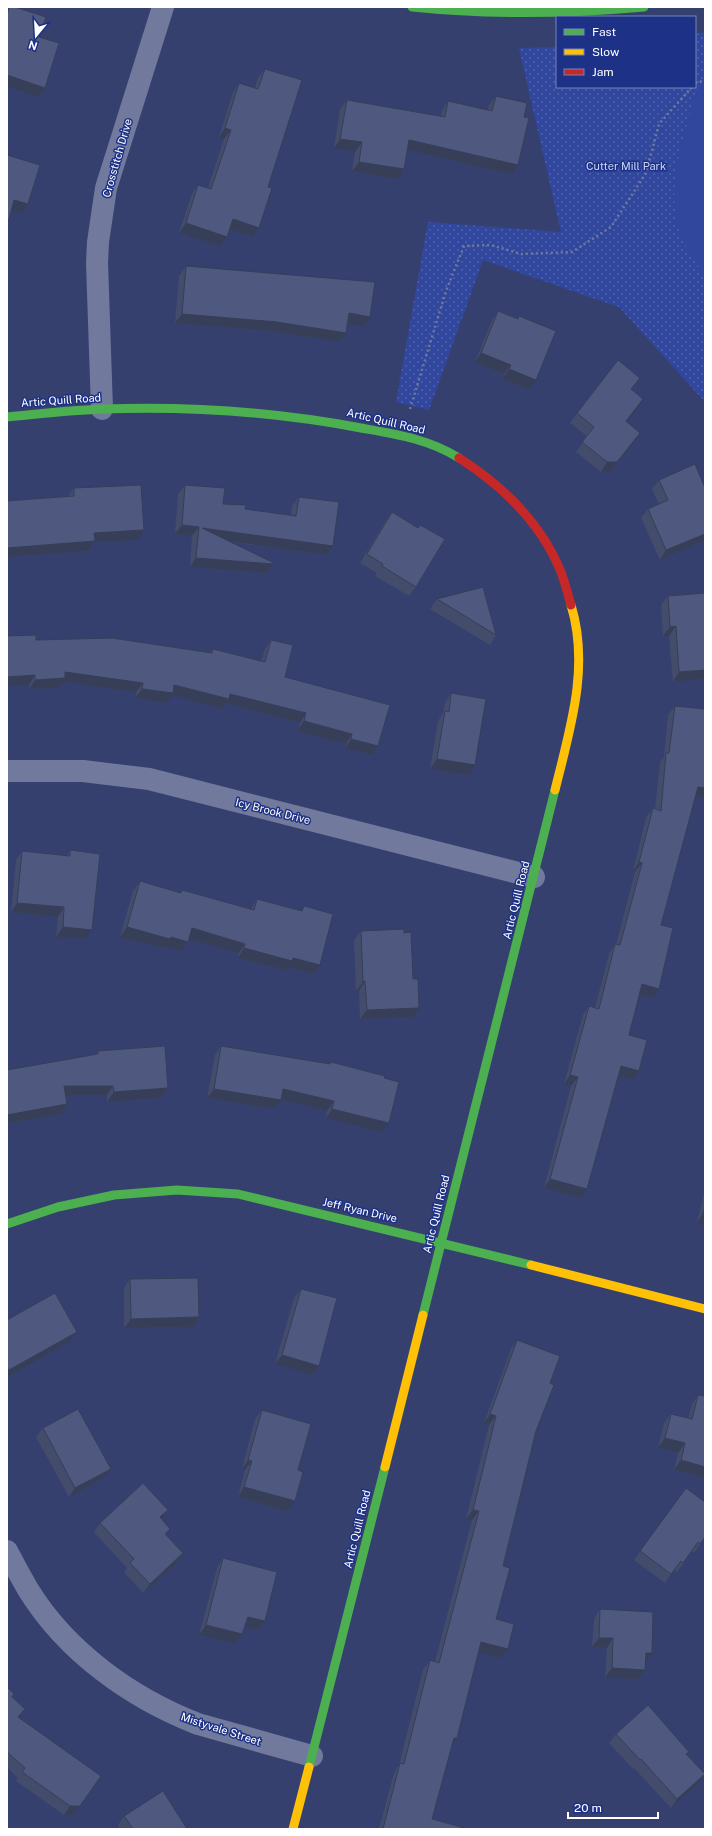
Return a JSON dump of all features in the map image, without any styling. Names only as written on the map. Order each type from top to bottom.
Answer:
[{"type":"street","name":"Crosstitch Drive","points":[[102,409],[97,263],[106,188],[163,7]]},
{"type":"street","points":[[412,7],[486,13],[542,14],[644,7]]},
{"type":"street","name":"Artic Quill Road","points":[[7,417],[102,409],[150,408],[238,411],[326,420],[416,438],[450,452],[484,474],[514,500],[544,540],[561,572],[574,611],[579,652],[577,699],[534,877],[294,1829]]},
{"type":"street","name":"Icy Brook Drive","points":[[7,772],[83,771],[149,779],[534,877]]},
{"type":"street","name":"Jeff Ryan Drive","points":[[7,1224],[58,1207],[114,1195],[177,1190],[238,1194],[441,1242],[705,1309]]},
{"type":"street","name":"Mistyvale Street","points":[[7,1551],[30,1592],[59,1630],[94,1664],[133,1693],[179,1717],[198,1724],[312,1756]]},
{"type":"path","points":[[403,435],[424,360],[446,292],[464,246],[491,246],[520,254],[572,252],[611,227],[646,173],[659,124],[691,88]]},
{"type":"green space","name":"Cutter Mill Park","points":[[705,32],[705,402],[619,307],[483,260],[429,410],[396,402],[428,222],[561,232],[519,48],[556,47],[556,88],[696,88],[696,34]]},
{"type":"green space","points":[[699,83],[705,85],[705,276],[690,253],[678,227],[674,191],[683,137]]},
{"type":"building","points":[[9,7],[15,7],[46,17],[39,37],[59,43],[45,88],[7,75],[7,15]]},
{"type":"building","points":[[265,69],[302,80],[268,187],[272,188],[259,228],[233,219],[227,237],[186,223],[198,185],[211,189],[231,130],[225,128],[239,83],[258,89]]},
{"type":"building","points":[[496,96],[527,103],[524,117],[529,118],[518,165],[409,140],[404,169],[359,162],[362,142],[340,139],[347,100],[445,117],[448,101],[492,111]]},
{"type":"building","points":[[7,155],[40,165],[28,204],[14,200],[9,219],[7,219]]},
{"type":"building","points":[[186,266],[375,282],[370,317],[349,313],[346,333],[277,322],[182,314]]},
{"type":"building","points":[[498,311],[518,319],[519,316],[556,331],[536,380],[509,369],[511,365],[481,353]]},
{"type":"building","points":[[618,360],[640,378],[631,389],[643,399],[626,421],[640,433],[617,462],[607,462],[582,442],[594,427],[577,413]]},
{"type":"building","points":[[695,464],[705,488],[705,534],[666,550],[648,509],[668,500],[659,480]]},
{"type":"building","points":[[141,485],[144,530],[94,533],[95,541],[7,548],[7,501],[74,496],[74,488]]},
{"type":"building","points":[[185,485],[225,488],[223,504],[246,505],[245,509],[296,516],[299,497],[339,502],[333,546],[202,528],[274,563],[196,558],[199,527],[182,525]]},
{"type":"building","points":[[392,512],[418,528],[420,525],[445,539],[416,587],[382,566],[383,564],[367,554]]},
{"type":"building","points":[[483,587],[496,635],[437,599]]},
{"type":"building","points":[[705,593],[705,670],[679,672],[676,626],[670,627],[668,596]]},
{"type":"building","points":[[36,635],[36,640],[112,638],[212,653],[213,649],[265,662],[271,640],[293,645],[285,677],[390,705],[378,746],[351,739],[352,734],[304,721],[306,713],[230,694],[229,699],[174,685],[173,693],[142,689],[143,683],[65,672],[65,678],[35,680],[35,675],[7,677],[7,636]]},
{"type":"building","points":[[451,693],[486,699],[475,765],[437,759],[445,711],[449,712]]},
{"type":"building","points":[[675,706],[705,709],[705,788],[698,787],[661,925],[673,928],[659,989],[642,984],[629,1035],[647,1040],[639,1071],[621,1066],[587,1189],[550,1179],[578,1077],[570,1075],[589,1006],[599,1009],[615,944],[620,945],[642,863],[639,862],[653,808],[661,811],[666,753],[669,753]]},
{"type":"building","points":[[70,850],[100,854],[92,930],[63,927],[64,907],[17,903],[22,851],[70,856]]},
{"type":"building","points":[[140,881],[181,893],[182,890],[254,910],[257,899],[302,911],[304,906],[333,914],[320,965],[293,958],[292,961],[244,948],[245,944],[192,928],[188,942],[171,937],[170,939],[127,927]]},
{"type":"building","points":[[404,929],[404,933],[411,932],[413,979],[418,979],[419,1008],[367,1010],[365,981],[363,982],[361,931]]},
{"type":"building","points":[[165,1046],[168,1088],[114,1092],[113,1086],[64,1086],[67,1104],[7,1115],[7,1070],[98,1054],[98,1051]]},
{"type":"building","points":[[221,1046],[330,1064],[331,1062],[385,1076],[384,1078],[399,1082],[389,1123],[332,1109],[334,1101],[283,1089],[281,1100],[214,1089]]},
{"type":"building","points":[[198,1278],[199,1317],[131,1319],[130,1279]]},
{"type":"building","points":[[301,1289],[337,1298],[319,1366],[282,1355]]},
{"type":"building","points":[[55,1293],[77,1332],[9,1370],[7,1367],[7,1320]]},
{"type":"building","points":[[517,1340],[560,1356],[550,1383],[554,1385],[536,1431],[503,1566],[510,1568],[496,1619],[514,1624],[508,1649],[481,1642],[457,1738],[454,1738],[432,1819],[461,1827],[461,1829],[383,1829],[400,1763],[404,1764],[430,1660],[439,1663],[479,1511],[473,1510],[496,1416],[490,1414]]},
{"type":"building","points":[[698,1395],[705,1396],[705,1467],[681,1460],[685,1443],[665,1438],[671,1414],[692,1419]]},
{"type":"building","points":[[78,1409],[111,1469],[75,1488],[43,1428]]},
{"type":"building","points":[[262,1410],[311,1424],[298,1470],[303,1472],[295,1501],[244,1487],[252,1461],[248,1460]]},
{"type":"building","points":[[143,1483],[168,1510],[160,1517],[170,1529],[165,1534],[183,1553],[150,1584],[130,1563],[134,1559],[100,1523]]},
{"type":"building","points":[[686,1488],[705,1502],[705,1537],[700,1544],[698,1542],[683,1563],[681,1561],[671,1574],[640,1551]]},
{"type":"building","points":[[223,1558],[277,1572],[265,1621],[248,1617],[242,1634],[206,1625]]},
{"type":"building","points":[[600,1609],[653,1612],[652,1653],[646,1653],[645,1670],[612,1668],[613,1638],[599,1638]]},
{"type":"building","points":[[7,1687],[14,1694],[12,1697],[25,1709],[18,1717],[101,1776],[80,1806],[70,1806],[22,1772],[25,1768],[7,1752]]},
{"type":"building","points":[[648,1705],[689,1752],[686,1754],[705,1774],[677,1799],[616,1734]]},
{"type":"building","points":[[163,1791],[187,1829],[133,1829],[124,1816]]},
{"type":"traffic: fast","points":[[412,7],[441,10],[528,13],[644,7]]},
{"type":"traffic: fast","points":[[7,417],[80,410],[136,408],[233,411],[329,422],[399,435],[436,446],[459,458]]},
{"type":"traffic: fast","points":[[423,1315],[555,790]]},
{"type":"traffic: fast","points":[[7,1224],[58,1207],[114,1195],[177,1190],[238,1194],[531,1265]]},
{"type":"traffic: fast","points":[[309,1767],[385,1467]]},
{"type":"traffic: slow","points":[[555,790],[572,721],[578,675],[579,651],[571,605]]},
{"type":"traffic: slow","points":[[531,1265],[705,1309]]},
{"type":"traffic: slow","points":[[385,1467],[423,1315]]},
{"type":"traffic: slow","points":[[293,1829],[309,1767]]},
{"type":"traffic: jam","points":[[459,458],[505,493],[532,522],[553,554],[561,572],[571,605]]}]
